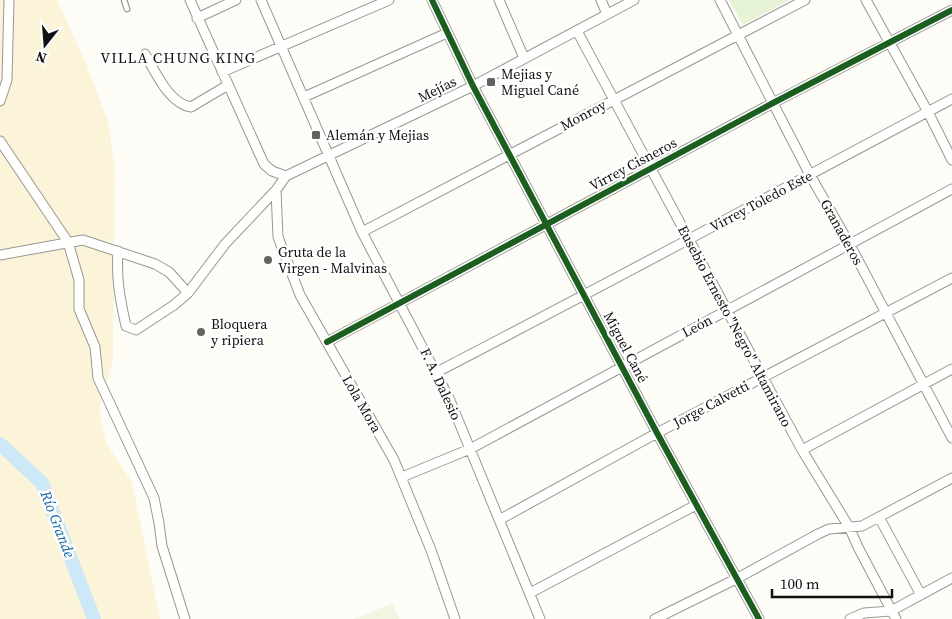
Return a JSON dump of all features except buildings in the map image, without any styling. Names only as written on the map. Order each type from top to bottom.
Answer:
[{"type":"street","points":[[0,101],[7,80],[9,0]]},
{"type":"street","points":[[190,0],[264,164],[272,171],[286,176]]},
{"type":"street","points":[[197,18],[236,0]]},
{"type":"street","name":"F. A. Dalesio","points":[[261,0],[362,232],[437,372],[540,619]]},
{"type":"street","points":[[222,72],[389,0]]},
{"type":"street","name":"Miguel Cané","points":[[432,0],[473,86],[548,224],[696,506],[759,619]]},
{"type":"street","points":[[499,0],[524,58]]},
{"type":"street","points":[[601,0],[607,14]]},
{"type":"street","name":"Mejías","points":[[118,251],[118,292],[126,326],[136,330],[174,305],[188,293],[225,244],[276,190],[286,176],[473,86],[634,0]]},
{"type":"street","name":"Granaderos","points":[[720,0],[810,175],[850,245],[952,438]]},
{"type":"street","name":"Monroy","points":[[362,232],[805,0]]},
{"type":"street","points":[[866,0],[928,112],[952,160]]},
{"type":"street","name":"Virrey Cisneros","points":[[327,342],[773,103],[952,10]]},
{"type":"street","name":"Eusebio Ernesto \"Negro\" Altamirano","points":[[577,31],[612,100],[762,378],[802,450],[849,527],[893,615]]},
{"type":"street","points":[[304,97],[447,33]]},
{"type":"street","points":[[145,54],[164,87],[185,106],[191,108],[228,85]]},
{"type":"street","name":"Virrey Toledo Este","points":[[437,372],[952,99]]},
{"type":"street","points":[[0,141],[68,242],[78,280],[80,309],[95,347],[98,378],[154,498],[162,546],[185,619]]},
{"type":"street","name":"León","points":[[402,477],[470,449],[952,189]]},
{"type":"street","name":"Lola Mora","points":[[276,190],[278,237],[300,296],[370,417],[402,477],[431,550],[455,619]]},
{"type":"street","points":[[0,255],[83,240],[155,264],[169,272],[188,293]]},
{"type":"street","name":"Jorge Calvetti","points":[[499,520],[657,433],[952,278]]},
{"type":"street","points":[[802,450],[952,369]]},
{"type":"street","points":[[655,619],[736,579],[818,534],[829,529],[862,526],[952,478]]},
{"type":"street","points":[[530,593],[696,506]]},
{"type":"street","points":[[879,517],[921,595]]},
{"type":"street","points":[[850,619],[864,613],[893,615],[921,595],[952,578]]},
{"type":"lane","points":[[124,0],[127,9]]},
{"type":"green space","points":[[729,0],[790,0],[743,25]]},
{"type":"green space","points":[[393,603],[399,619],[354,619]]},
{"type":"sand","points":[[0,0],[57,0],[85,61],[108,121],[115,172],[113,359],[99,410],[106,443],[132,482],[160,619],[0,619]]},
{"type":"waterway","name":"Río Grande","points":[[0,444],[42,483],[94,619]]},
{"type":"cycle path","points":[[432,0],[473,86],[657,433],[759,619]]},
{"type":"cycle path","points":[[327,342],[773,103],[952,10]]},
{"type":"place","name":"Mejias y Miguel Cané","points":[[491,82]]},
{"type":"place","name":"Alemán y Mejias","points":[[316,135]]},
{"type":"place","name":"Gruta de la Virgen - Malvinas","points":[[268,260]]},
{"type":"place","name":"Bloquera y ripiera","points":[[201,332]]},
{"type":"district","name":"VILLA CHUNG KING","points":[[178,57]]}]
